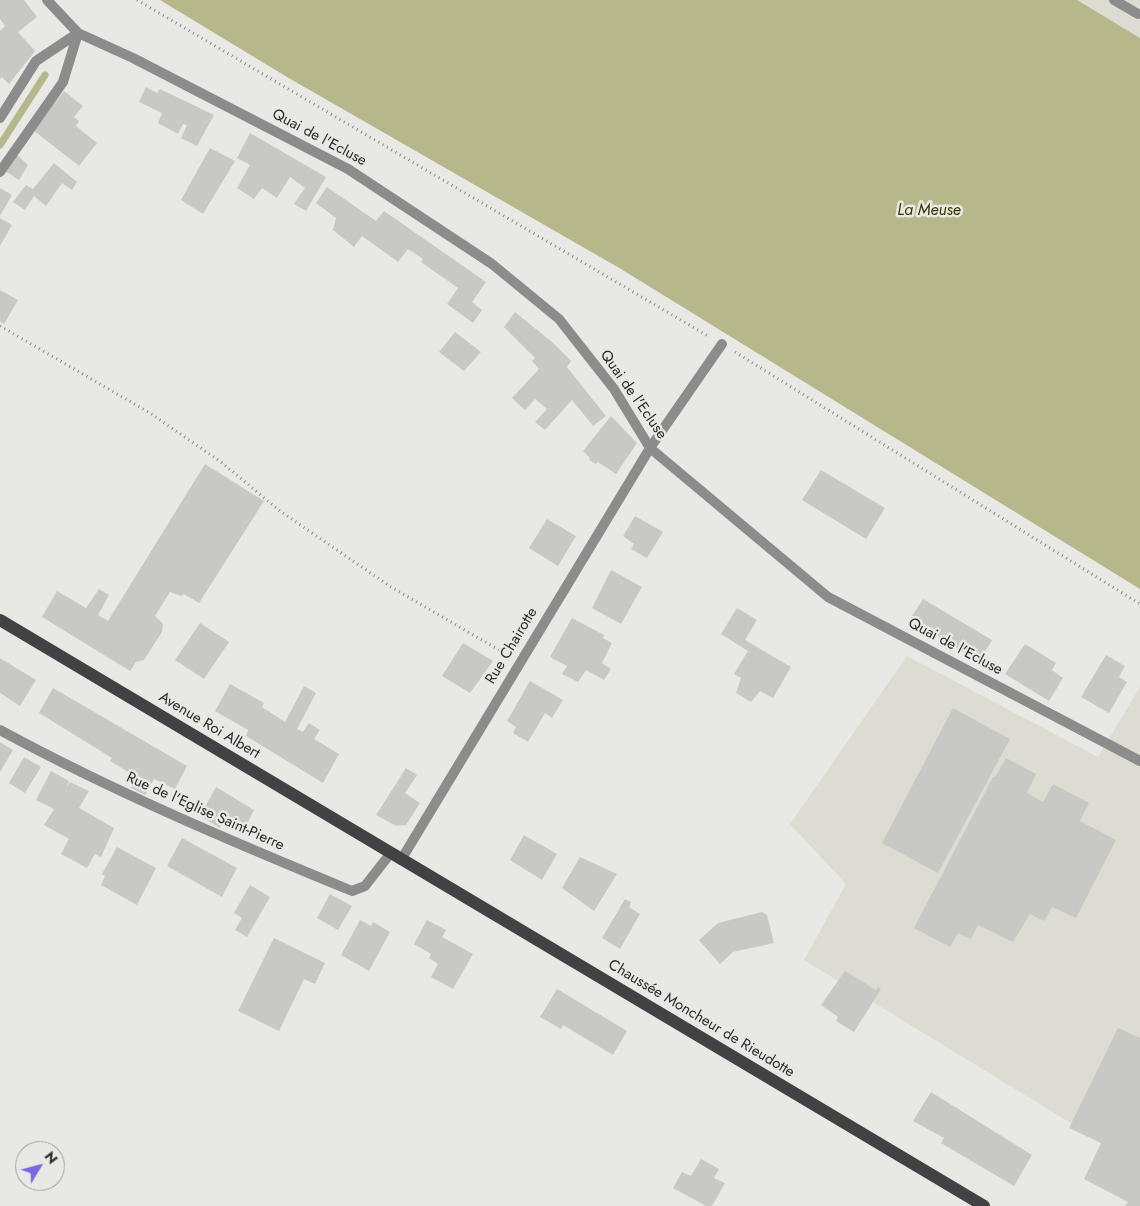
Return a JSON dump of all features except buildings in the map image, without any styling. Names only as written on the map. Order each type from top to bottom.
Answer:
[{"type":"main road","name":"Avenue Roi Albert","points":[[0,620],[395,857]]},
{"type":"main road","name":"Chaussée Moncheur de Rieudotte","points":[[395,857],[984,1206]]},
{"type":"street","points":[[47,0],[78,33]]},
{"type":"street","points":[[1114,0],[1138,14]]},
{"type":"street","points":[[0,118],[36,60],[78,33]]},
{"type":"street","points":[[0,172],[63,82],[78,33]]},
{"type":"street","name":"Quai de l'Ecluse","points":[[78,33],[132,58],[348,168],[492,264],[559,320],[614,389],[650,448],[828,597],[1140,761]]},
{"type":"street","name":"Rue Chairotte","points":[[395,857],[520,662],[650,448],[722,344]]},
{"type":"street","name":"Rue de l'Eglise Saint-Pierre","points":[[0,730],[49,756],[234,843],[352,891],[365,886],[395,857]]},
{"type":"path","points":[[137,0],[722,344],[1140,604]]},
{"type":"path","points":[[0,326],[150,413],[221,462],[280,511],[391,587],[520,662]]},
{"type":"shaded area","points":[[1077,0],[1140,0],[1140,38]]},
{"type":"shaded area","points":[[907,656],[1098,757],[1140,687],[1140,1162],[1074,1125],[804,960],[846,884],[790,824]]},
{"type":"water","name":"La Meuse","points":[[160,0],[1077,0],[1140,38],[1140,589],[621,269],[287,77]]},
{"type":"waterway","points":[[0,145],[45,75]]}]
